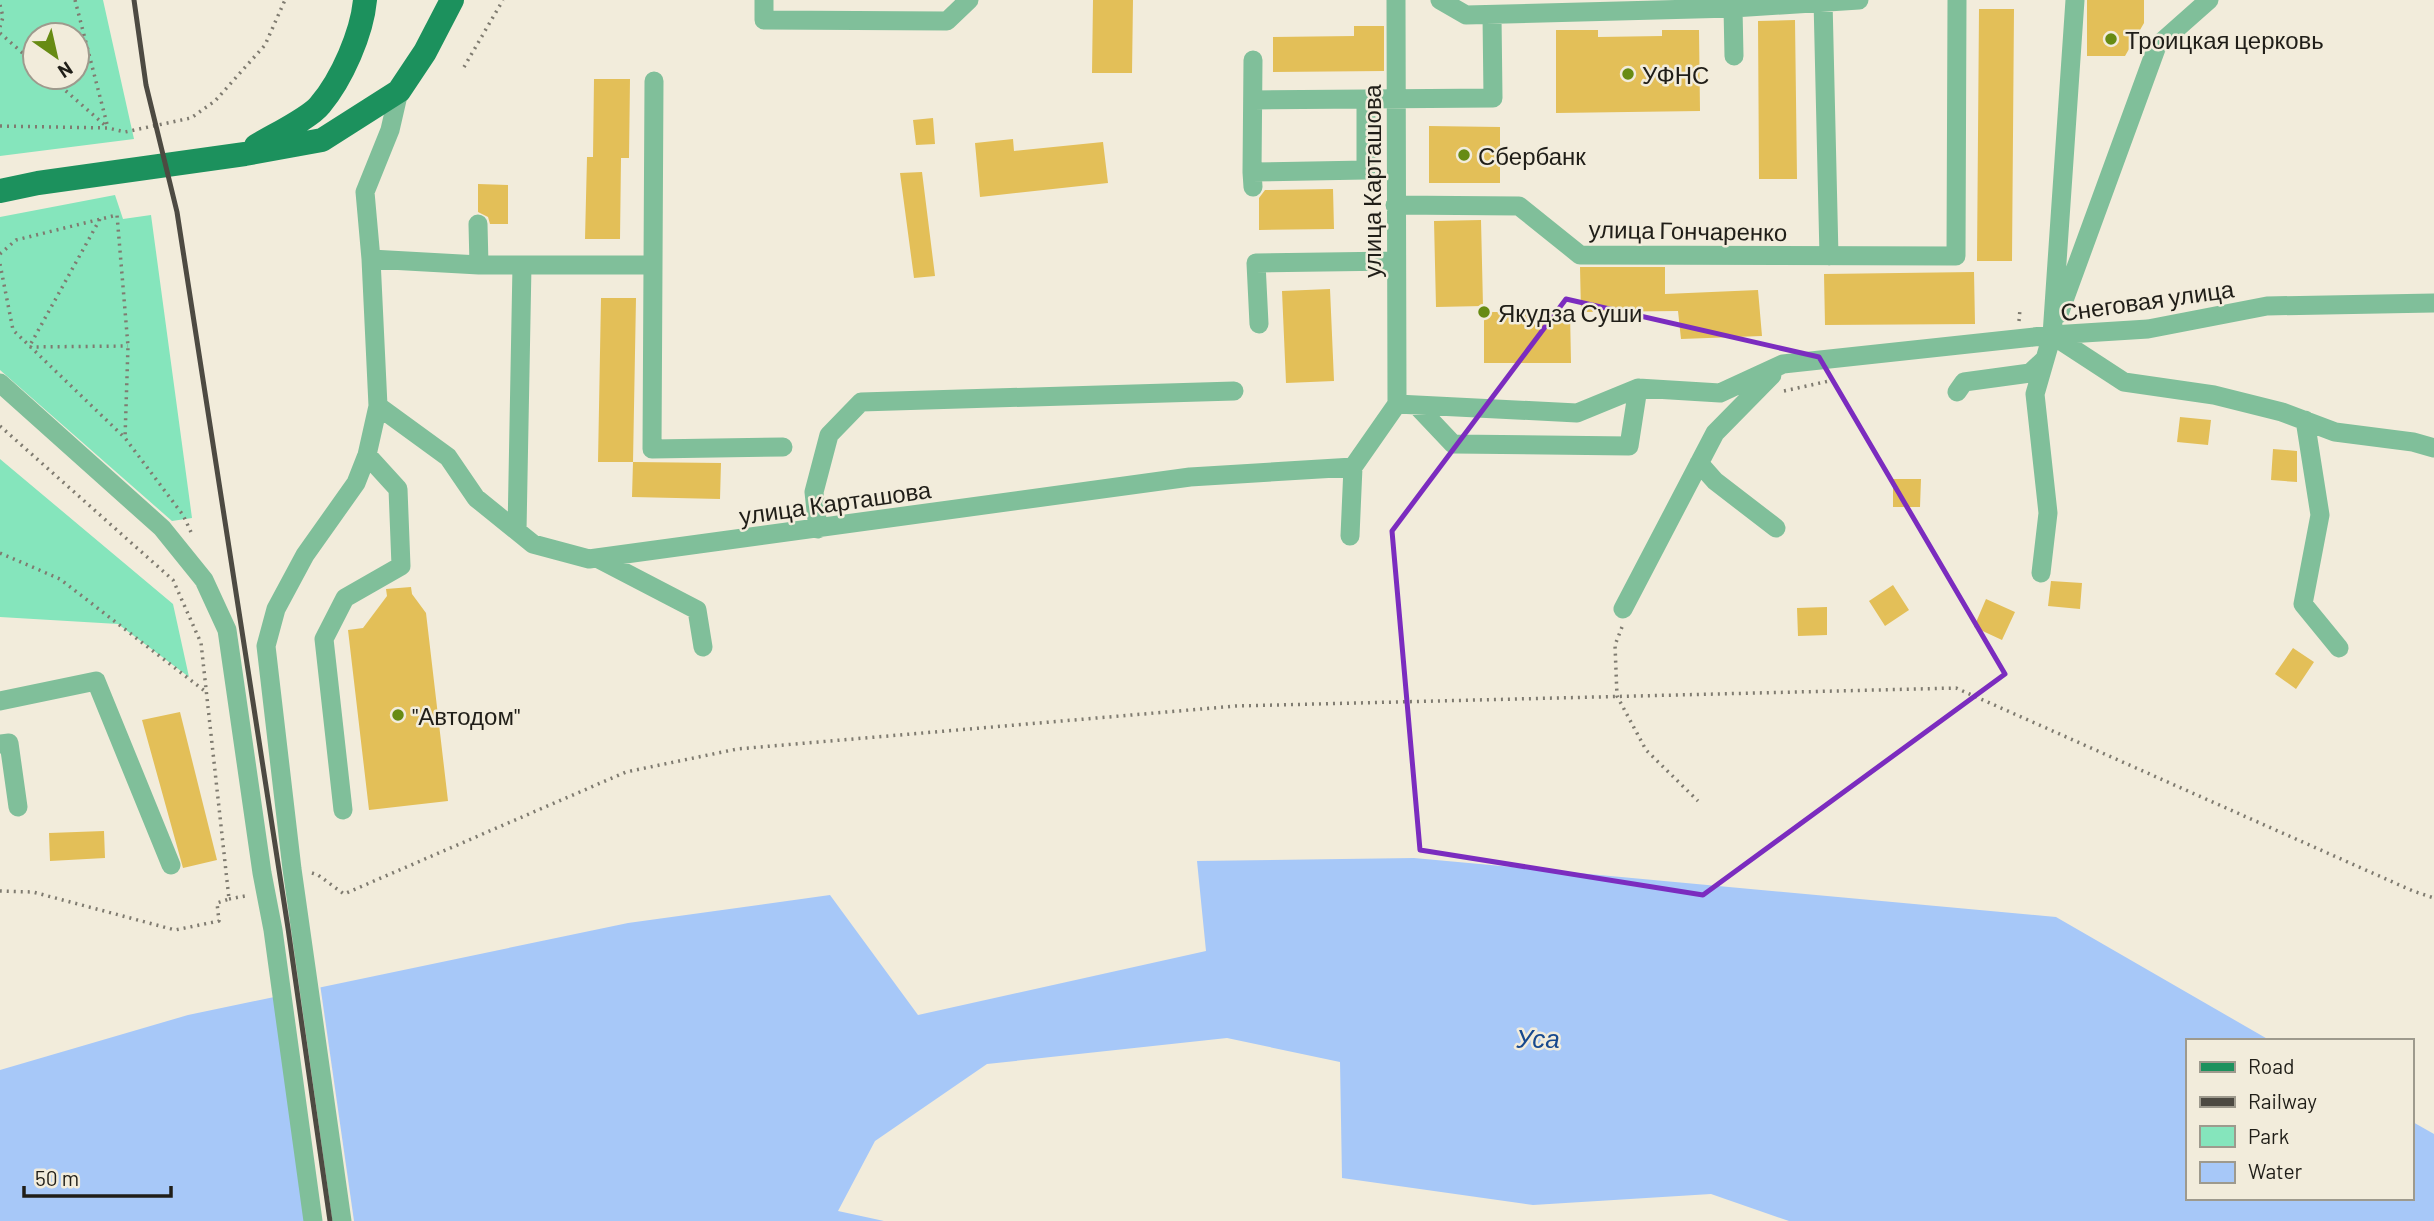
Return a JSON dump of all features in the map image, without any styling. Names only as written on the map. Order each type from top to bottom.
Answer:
[{"type":"main road","points":[[0,191],[322,140],[399,91],[425,52],[452,0]]},
{"type":"main road","points":[[245,154],[319,107],[348,61],[362,3]]},
{"type":"main road","points":[[0,206],[38,183]]},
{"type":"street","points":[[765,0],[764,20],[947,20],[970,0]]},
{"type":"street","name":"улица Карташова","points":[[1396,0],[1395,205],[1398,362],[1407,405]]},
{"type":"street","points":[[1440,0],[1465,15],[1732,8],[1859,0]]},
{"type":"street","name":"улица Гончаренко","points":[[1395,205],[1519,206],[1580,255],[1956,256],[1957,0]]},
{"type":"street","points":[[2052,335],[2075,0]]},
{"type":"street","points":[[2041,573],[2048,513],[2035,394],[2052,335],[2157,46],[2209,0]]},
{"type":"street","points":[[1823,1],[1829,256]]},
{"type":"street","points":[[1732,8],[1734,56]]},
{"type":"street","points":[[1254,100],[1493,98],[1492,15]]},
{"type":"street","points":[[1254,60],[1252,179],[1366,170],[1366,99]]},
{"type":"street","points":[[653,81],[652,449],[783,447]]},
{"type":"street","points":[[342,1221],[300,926],[266,646],[276,609],[305,555],[356,483],[367,455],[378,405],[365,192],[390,130],[399,91]]},
{"type":"street","points":[[478,224],[479,265]]},
{"type":"street","points":[[371,259],[479,265],[653,265]]},
{"type":"street","points":[[1259,324],[1256,263],[1396,261]]},
{"type":"street","points":[[517,531],[522,265]]},
{"type":"street","name":"Снеговая улица","points":[[2052,335],[2148,329],[2267,306],[2434,303]]},
{"type":"street","points":[[1407,405],[1577,413],[1638,388],[1720,393],[1783,364],[2052,335]]},
{"type":"street","name":"Снеговая улица","points":[[2052,335],[2124,382],[2214,395],[2282,412],[2335,432],[2413,442],[2434,448]]},
{"type":"street","points":[[1957,392],[1964,382],[2030,373],[2045,359]]},
{"type":"street","points":[[1623,610],[1715,433],[1783,364]]},
{"type":"street","points":[[0,383],[162,528],[204,580],[227,630],[262,873],[273,930],[313,1221]]},
{"type":"street","points":[[1407,405],[1453,444],[1629,446],[1638,388]]},
{"type":"street","points":[[817,529],[814,492],[829,435],[861,402],[1234,391]]},
{"type":"street","name":"улица Карташова","points":[[378,405],[448,457],[476,498],[533,544],[589,559],[1190,477],[1353,467]]},
{"type":"street","points":[[1350,536],[1353,467],[1407,405]]},
{"type":"street","points":[[2305,421],[2320,515],[2303,604],[2339,648]]},
{"type":"street","points":[[343,810],[324,639],[345,598],[401,566],[398,489],[367,455]]},
{"type":"street","points":[[1699,463],[1716,481],[1776,528]]},
{"type":"street","points":[[597,558],[697,610],[703,647]]},
{"type":"street","points":[[0,701],[96,681],[171,865]]},
{"type":"street","points":[[0,744],[9,743],[18,807]]},
{"type":"path","points":[[75,0],[108,128]]},
{"type":"path","points":[[0,126],[108,128],[125,132],[191,118],[215,102],[265,45],[285,0]]},
{"type":"path","points":[[464,67],[503,0]]},
{"type":"path","points":[[0,5],[3,18],[0,27]]},
{"type":"path","points":[[0,33],[21,52]]},
{"type":"path","points":[[66,91],[108,128]]},
{"type":"path","points":[[0,254],[16,240],[117,215],[128,346],[125,438]]},
{"type":"path","points":[[29,347],[100,219]]},
{"type":"path","points":[[0,264],[13,330],[125,438],[183,515],[193,536]]},
{"type":"path","points":[[29,347],[128,346]]},
{"type":"path","points":[[0,426],[173,580],[201,643],[229,899]]},
{"type":"path","points":[[0,553],[60,579],[206,692]]},
{"type":"path","points":[[344,894],[626,772],[737,749],[1236,706],[1956,688],[2434,898]]},
{"type":"path","points":[[0,891],[33,892],[175,930],[219,920],[217,903],[245,896]]},
{"type":"highlighted area","points":[[1566,299],[1819,357],[2005,674],[1703,895],[1420,850],[1392,531]]},
{"type":"green space","points":[[0,0],[103,0],[134,139],[0,156]]},
{"type":"green space","points":[[115,195],[123,219],[151,215],[192,518],[172,521],[0,370],[0,217]]},
{"type":"green space","points":[[0,459],[173,604],[189,677],[118,624],[0,617]]},
{"type":"water","name":"Уса","points":[[1414,858],[2056,917],[2268,1039],[2186,1039],[2186,1200],[2413,1200],[2413,1122],[2434,1134],[2434,1221],[1789,1221],[1711,1194],[1533,1205],[1342,1178],[1340,1062],[1227,1038],[987,1064],[875,1141],[838,1211],[884,1221],[0,1221],[0,1070],[188,1015],[628,923],[830,895],[918,1015],[1206,951],[1197,861]]},
{"type":"pier","points":[[320,984],[354,1221],[305,1221],[273,994]]},
{"type":"building","points":[[1093,0],[1133,0],[1132,73],[1092,73]]},
{"type":"building","name":"Троицкая церковь","points":[[2087,0],[2144,0],[2144,23],[2125,56],[2087,56]]},
{"type":"building","points":[[1979,9],[2014,9],[2012,261],[1977,261]]},
{"type":"building","points":[[1795,20],[1797,179],[1759,179],[1758,21]]},
{"type":"building","points":[[1354,26],[1384,26],[1384,71],[1273,72],[1273,37],[1354,36]]},
{"type":"building","name":"УФНС","points":[[1556,30],[1598,30],[1598,37],[1662,36],[1662,30],[1699,30],[1700,111],[1556,113]]},
{"type":"building","points":[[594,79],[630,79],[629,158],[621,158],[620,239],[585,239],[587,157],[593,157]]},
{"type":"building","points":[[933,118],[935,144],[916,145],[913,120]]},
{"type":"building","name":"Сбербанк","points":[[1429,126],[1500,127],[1500,183],[1429,183]]},
{"type":"building","points":[[1013,139],[1014,151],[1103,142],[1108,183],[980,197],[975,143]]},
{"type":"building","points":[[922,172],[935,276],[914,278],[900,173]]},
{"type":"building","points":[[478,184],[508,185],[508,224],[490,224],[488,217],[478,212]]},
{"type":"building","points":[[1333,189],[1334,229],[1259,230],[1259,198],[1265,190]]},
{"type":"building","points":[[1481,220],[1483,306],[1436,307],[1434,221]]},
{"type":"building","points":[[1580,267],[1665,267],[1665,294],[1758,290],[1762,336],[1681,339],[1678,311],[1581,312]]},
{"type":"building","points":[[1974,272],[1975,324],[1825,325],[1824,274]]},
{"type":"building","points":[[1330,289],[1334,381],[1286,383],[1282,291]]},
{"type":"building","points":[[601,298],[636,298],[633,462],[598,462]]},
{"type":"building","points":[[1484,312],[1570,312],[1571,363],[1484,363]]},
{"type":"building","points":[[2180,417],[2211,420],[2208,445],[2177,442]]},
{"type":"building","points":[[2273,449],[2297,451],[2297,482],[2271,480]]},
{"type":"building","points":[[633,462],[721,463],[720,499],[632,497]]},
{"type":"building","points":[[1893,479],[1921,479],[1920,507],[1893,507]]},
{"type":"building","points":[[2051,581],[2082,583],[2080,609],[2048,606]]},
{"type":"building","points":[[1893,585],[1909,610],[1885,626],[1869,601]]},
{"type":"building","name":"\"Автодом\"","points":[[411,587],[412,594],[426,613],[448,801],[369,810],[348,630],[363,628],[387,596],[386,589]]},
{"type":"building","points":[[1986,599],[2015,612],[2002,640],[1974,627]]},
{"type":"building","points":[[1827,607],[1827,635],[1798,636],[1797,608]]},
{"type":"building","points":[[2293,648],[2314,662],[2296,689],[2275,674]]},
{"type":"building","points":[[180,712],[217,860],[183,868],[142,720]]},
{"type":"building","points":[[104,831],[105,858],[50,861],[49,833]]},
{"type":"railway","points":[[134,0],[146,85],[177,212],[288,928],[330,1221]]},
{"type":"place","name":"Троицкая церковь","points":[[2111,39]]},
{"type":"place","name":"УФНС","points":[[1628,74]]},
{"type":"place","name":"Сбербанк","points":[[1464,155]]},
{"type":"place","name":"Якудза Суши","points":[[1484,312]]},
{"type":"place","name":"\"Автодом\"","points":[[398,715]]}]
